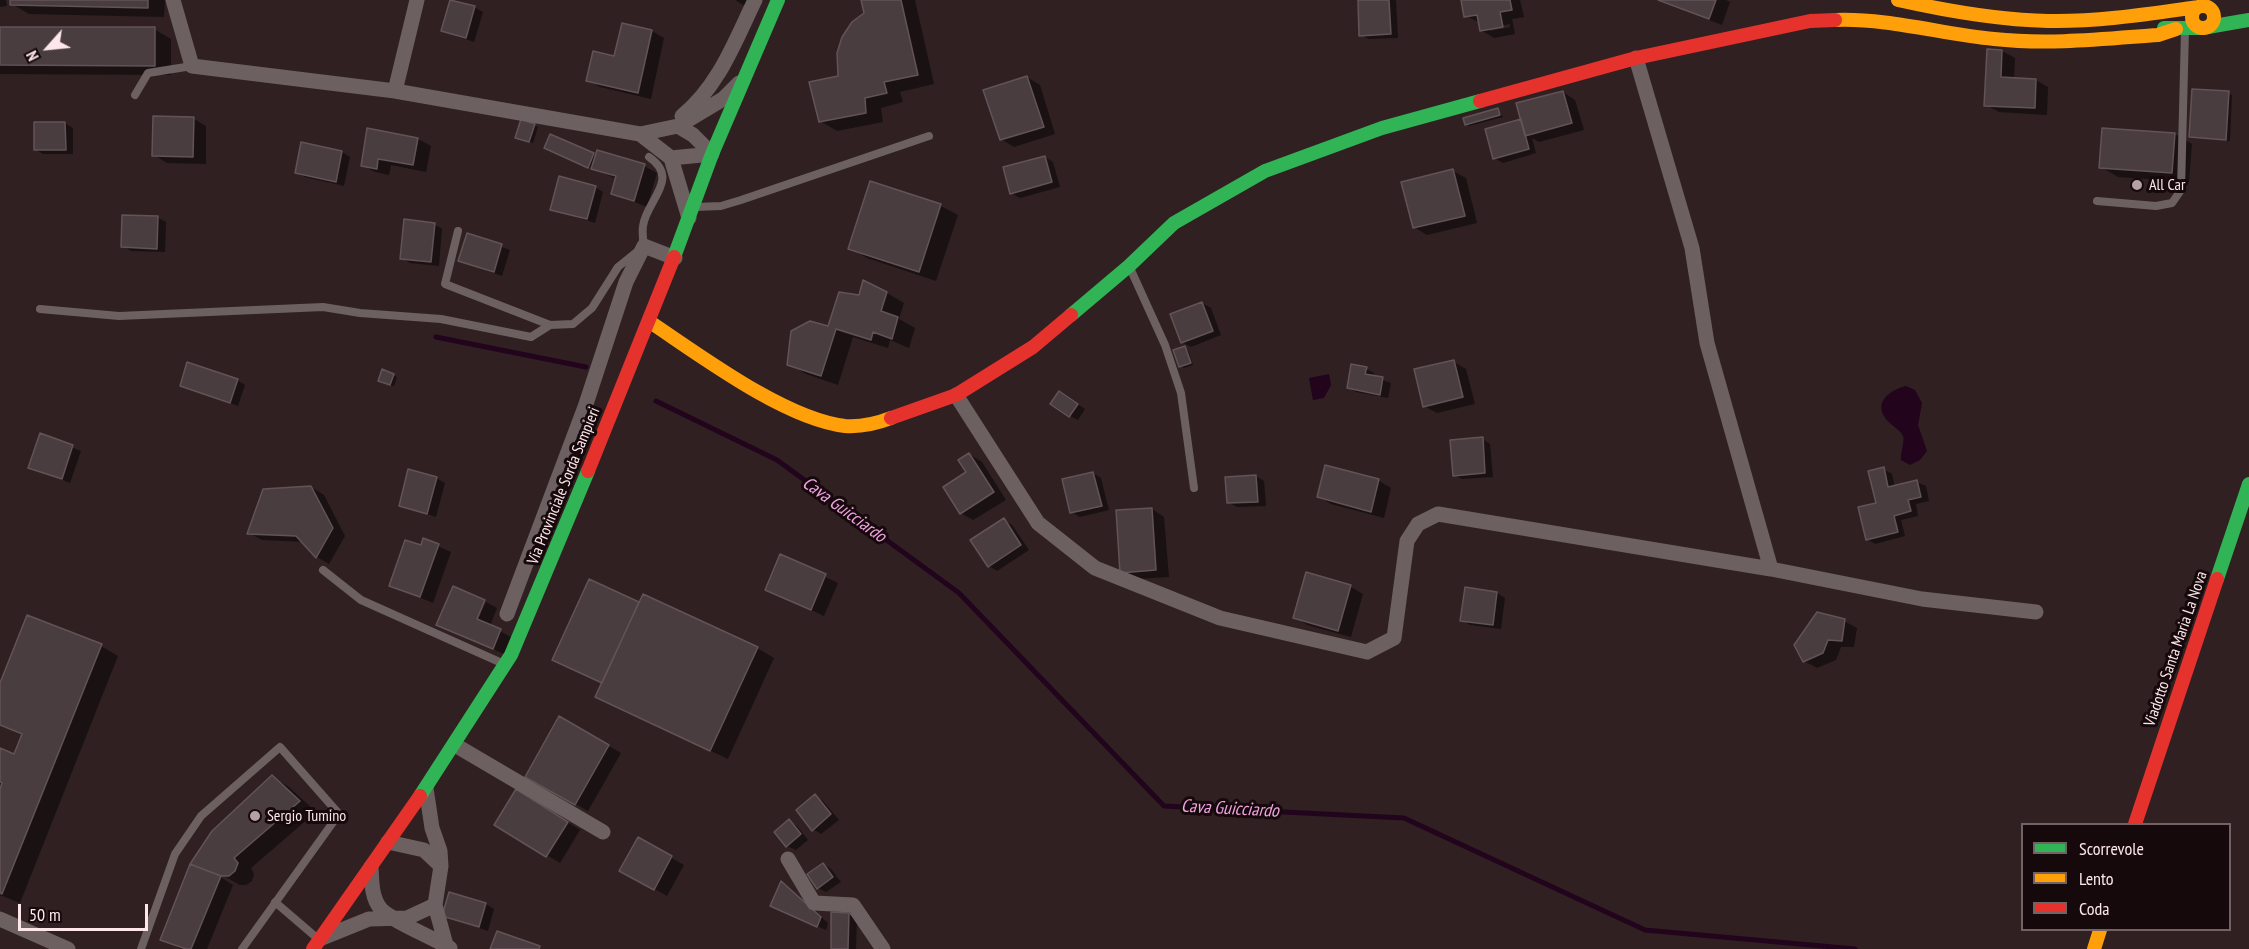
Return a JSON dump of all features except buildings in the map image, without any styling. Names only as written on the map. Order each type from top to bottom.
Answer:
[{"type":"street","points":[[172,0],[192,66],[395,91],[640,134],[670,128],[723,99],[746,77]]},
{"type":"street","points":[[395,91],[417,0]]},
{"type":"street","points":[[670,128],[699,100],[724,65],[755,0]]},
{"type":"street","name":"Via Provinciale Sorda Sampieri","points":[[316,944],[455,745],[505,664],[521,633],[650,322],[712,154],[778,0]]},
{"type":"street","points":[[1898,0],[1951,11],[2025,20],[2080,19],[2165,12],[2204,5],[2249,7]]},
{"type":"street","points":[[2204,5],[2192,16],[2197,26],[2205,28]]},
{"type":"street","points":[[2204,5],[2215,18],[2205,28]]},
{"type":"street","points":[[650,322],[719,369],[807,417],[847,426],[879,422],[956,395],[1033,347],[1129,266],[1174,223],[1265,171],[1382,128],[1636,58],[1810,21],[1862,19],[1991,39],[2038,43],[2147,31],[2165,12]]},
{"type":"street","points":[[2080,19],[2158,35],[2181,29],[2205,28],[2249,20]]},
{"type":"street","points":[[1636,58],[1692,249],[1707,343],[1771,569]]},
{"type":"street","points":[[670,128],[693,135],[712,154]]},
{"type":"street","points":[[640,134],[671,158],[691,213]]},
{"type":"street","points":[[671,158],[712,154]]},
{"type":"street","points":[[507,614],[585,407],[626,282],[644,246],[675,258]]},
{"type":"street","points":[[956,395],[1038,523],[1095,568],[1220,618],[1367,652],[1394,638],[1407,541],[1419,524],[1438,514],[1771,569],[1912,597],[2036,612]]},
{"type":"street","name":"Viadotto Santa Maria La Nova","points":[[2136,823],[2249,484]]},
{"type":"street","points":[[455,745],[603,832]]},
{"type":"street","points":[[426,788],[441,866],[435,905],[449,947]]},
{"type":"street","points":[[388,842],[424,850],[441,866]]},
{"type":"street","points":[[788,859],[814,903],[853,906],[883,949]]},
{"type":"street","points":[[371,867],[372,892],[380,908],[392,917],[449,947]]},
{"type":"street","points":[[316,944],[369,919],[407,918],[435,905]]},
{"type":"street","points":[[0,919],[68,949]]},
{"type":"street","points":[[2094,949],[2100,931]]},
{"type":"lane","points":[[2097,201],[2156,206],[2172,203],[2181,190],[2181,29]]},
{"type":"lane","points":[[135,94],[148,74],[192,66]]},
{"type":"lane","points":[[691,213],[741,200],[929,136]]},
{"type":"lane","points":[[40,309],[119,316],[323,307],[360,313],[441,320],[531,337],[550,326],[573,324],[592,308],[618,267],[644,246],[643,225],[661,186],[662,175],[657,163],[649,157]]},
{"type":"lane","points":[[458,231],[444,284],[550,326]]},
{"type":"lane","points":[[1129,266],[1165,345],[1181,393],[1194,488]]},
{"type":"lane","points":[[323,570],[361,600],[505,664]]},
{"type":"lane","points":[[141,949],[175,854],[201,816],[280,747],[339,814],[242,949]]},
{"type":"lane","points":[[275,902],[316,944]]},
{"type":"shaded area","points":[[1329,374],[1331,385],[1324,398],[1313,400],[1309,378]]},
{"type":"shaded area","points":[[1906,386],[1915,390],[1922,403],[1918,425],[1927,451],[1920,460],[1910,465],[1901,460],[1903,436],[1886,419],[1881,407],[1889,394]]},
{"type":"waterway","name":"Cava Guicciardo","points":[[436,337],[586,367]]},
{"type":"waterway","name":"Cava Guicciardo","points":[[656,401],[777,460],[959,593],[1164,806],[1404,818],[1645,930],[1855,949]]},
{"type":"traffic: fast","points":[[674,257],[712,154],[778,0]]},
{"type":"traffic: fast","points":[[2208,27],[2249,20]]},
{"type":"traffic: fast","points":[[2164,28],[2202,28]]},
{"type":"traffic: fast","points":[[1071,315],[1129,266],[1174,223],[1265,171],[1382,128],[1480,101]]},
{"type":"traffic: fast","points":[[420,796],[511,655],[588,471]]},
{"type":"traffic: fast","points":[[2217,579],[2249,484]]},
{"type":"traffic: slow","points":[[1898,0],[1972,14],[2048,21],[2104,19],[2198,7]]},
{"type":"traffic: slow","points":[[2203,6],[2211,9],[2214,17],[2211,25],[2203,28],[2195,25],[2192,17],[2195,9],[2203,6]]},
{"type":"traffic: slow","points":[[1835,20],[1875,21],[1974,37],[2015,41],[2076,41],[2158,35],[2176,29]]},
{"type":"traffic: slow","points":[[650,322],[718,368],[796,412],[845,426],[869,424],[891,418]]},
{"type":"traffic: slow","points":[[2094,949],[2100,931]]},
{"type":"traffic: jam","points":[[1480,101],[1636,58],[1810,21],[1835,20]]},
{"type":"traffic: jam","points":[[588,471],[674,257]]},
{"type":"traffic: jam","points":[[891,418],[956,395],[1033,347],[1071,315]]},
{"type":"traffic: jam","points":[[2135,823],[2217,579]]},
{"type":"traffic: jam","points":[[313,949],[420,796]]},
{"type":"place","name":"All Car","points":[[2137,185]]},
{"type":"place","name":"Sergio Tumino","points":[[255,816]]}]
